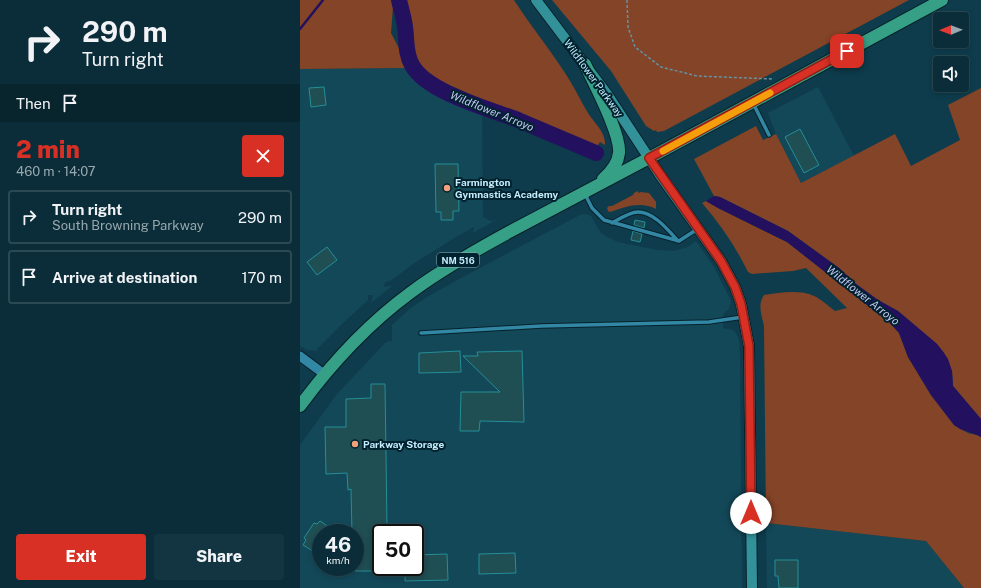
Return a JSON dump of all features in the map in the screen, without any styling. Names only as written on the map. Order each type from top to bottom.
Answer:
[{"type":"highway","name":"NM 516","points":[[300,406],[324,374],[353,343],[391,308],[410,293],[457,261],[942,0]]},
{"type":"highway","points":[[585,64],[614,128],[619,144],[618,159],[607,175],[596,185]]},
{"type":"main road","name":"Wildflower Parkway","points":[[536,0],[607,94],[649,158],[729,273],[735,287],[744,317],[749,346],[750,363],[752,588]]},
{"type":"street","points":[[300,356],[324,374]]},
{"type":"lane","points":[[752,102],[769,135]]},
{"type":"lane","points":[[584,192],[592,208],[604,220],[612,223],[679,241],[699,228]]},
{"type":"lane","points":[[612,223],[637,212],[649,214],[667,228],[679,241]]},
{"type":"lane","points":[[421,333],[541,326],[709,322],[744,317]]},
{"type":"path","points":[[627,0],[628,27],[635,47],[661,67],[697,76],[776,80]]},
{"type":"shaded area","points":[[300,0],[392,0],[393,7],[391,33],[401,52],[402,62],[405,68],[300,69]]},
{"type":"shaded area","points":[[405,0],[514,0],[553,55],[588,113],[602,132],[605,145],[600,142],[598,145],[599,148],[444,83],[425,72],[416,63],[412,53],[411,26]]},
{"type":"shaded area","points":[[552,0],[909,0],[664,131],[657,132],[656,130],[654,131],[646,126],[611,71]]},
{"type":"shaded area","points":[[405,68],[414,79],[434,94],[446,101],[482,113],[483,217],[491,221],[498,219],[467,236],[473,232],[474,227],[456,237],[416,262],[390,281],[385,282],[385,287],[393,285],[371,303],[373,295],[368,295],[368,300],[317,349],[317,351],[307,350],[300,346],[300,69]]},
{"type":"shaded area","points":[[818,87],[854,156],[801,183],[776,134],[768,113]]},
{"type":"shaded area","points":[[981,88],[981,419],[953,386],[952,371],[944,353],[937,344],[898,311],[878,300],[856,284],[839,268],[788,231],[720,197],[714,196],[694,159],[756,126],[763,140],[776,134],[801,183],[895,134],[911,166],[960,140],[948,105]]},
{"type":"shaded area","points":[[637,191],[639,193],[649,193],[656,202],[656,209],[639,205],[610,212],[608,211],[607,208],[609,206],[612,206],[633,195]]},
{"type":"shaded area","points":[[706,201],[787,242],[890,323],[899,333],[908,357],[931,395],[954,425],[968,433],[981,437],[981,588],[964,588],[926,541],[766,523],[764,326],[760,307],[762,299],[764,295],[789,292],[802,293],[817,297],[835,311],[847,308],[806,268],[793,271],[752,274],[748,272],[727,236],[702,203]]},
{"type":"shaded area","points":[[586,214],[591,216],[601,233],[618,242],[657,250],[674,251],[687,247],[696,241],[714,267],[731,301],[729,309],[723,314],[723,328],[733,330],[739,340],[742,588],[300,588],[300,445],[337,394],[386,342],[392,341],[392,325],[412,307],[461,278],[580,215]]},
{"type":"shaded area","points":[[766,523],[926,541],[964,588],[767,588]]},
{"type":"water","points":[[714,196],[720,197],[788,231],[839,268],[856,284],[878,300],[898,311],[937,344],[948,359],[952,371],[953,386],[981,419],[981,437],[960,429],[954,425],[931,395],[908,357],[899,333],[890,323],[787,242],[706,201]]},
{"type":"building","points":[[324,87],[326,105],[311,107],[309,88]]},
{"type":"building","points":[[800,129],[819,165],[804,173],[785,137]]},
{"type":"building","name":"Farmington Gymnastics Academy","points":[[435,164],[458,164],[459,211],[453,211],[453,220],[441,220],[441,212],[436,212]]},
{"type":"building","points":[[635,220],[645,222],[644,228],[634,225]]},
{"type":"building","points":[[633,231],[642,234],[640,242],[631,240]]},
{"type":"building","points":[[327,247],[337,260],[317,275],[307,262]]},
{"type":"building","points":[[460,351],[461,372],[419,373],[419,353]]},
{"type":"building","points":[[522,351],[524,422],[480,421],[479,431],[460,431],[461,392],[500,392],[463,356],[478,356],[477,352]]},
{"type":"building","points":[[371,384],[385,384],[387,524],[372,524],[372,571],[364,571],[364,524],[352,524],[351,489],[348,490],[347,473],[326,474],[325,427],[346,427],[346,399],[371,398]]},
{"type":"building","points":[[320,521],[324,524],[317,524]]},
{"type":"building","points":[[312,526],[312,550],[303,545],[306,540],[304,538]]},
{"type":"building","points":[[515,553],[516,573],[479,574],[479,554]]},
{"type":"building","points":[[447,554],[448,580],[405,581],[405,576],[424,576],[424,555]]},
{"type":"building","points":[[775,560],[798,560],[798,588],[779,588],[778,576],[775,576]]},
{"type":"waterway","points":[[300,29],[323,0]]},
{"type":"waterway","name":"Wildflower Arroyo","points":[[399,0],[405,24],[407,51],[412,65],[419,75],[444,91],[596,153]]},
{"type":"slow traffic","points":[[663,151],[770,93]]},
{"type":"place","name":"Farmington Gymnastics Academy","points":[[447,188]]},
{"type":"place","name":"Parkway Storage","points":[[355,444]]},
{"type":"route","points":[[751,513],[749,346],[741,304],[729,273],[649,158],[847,51]]}]
